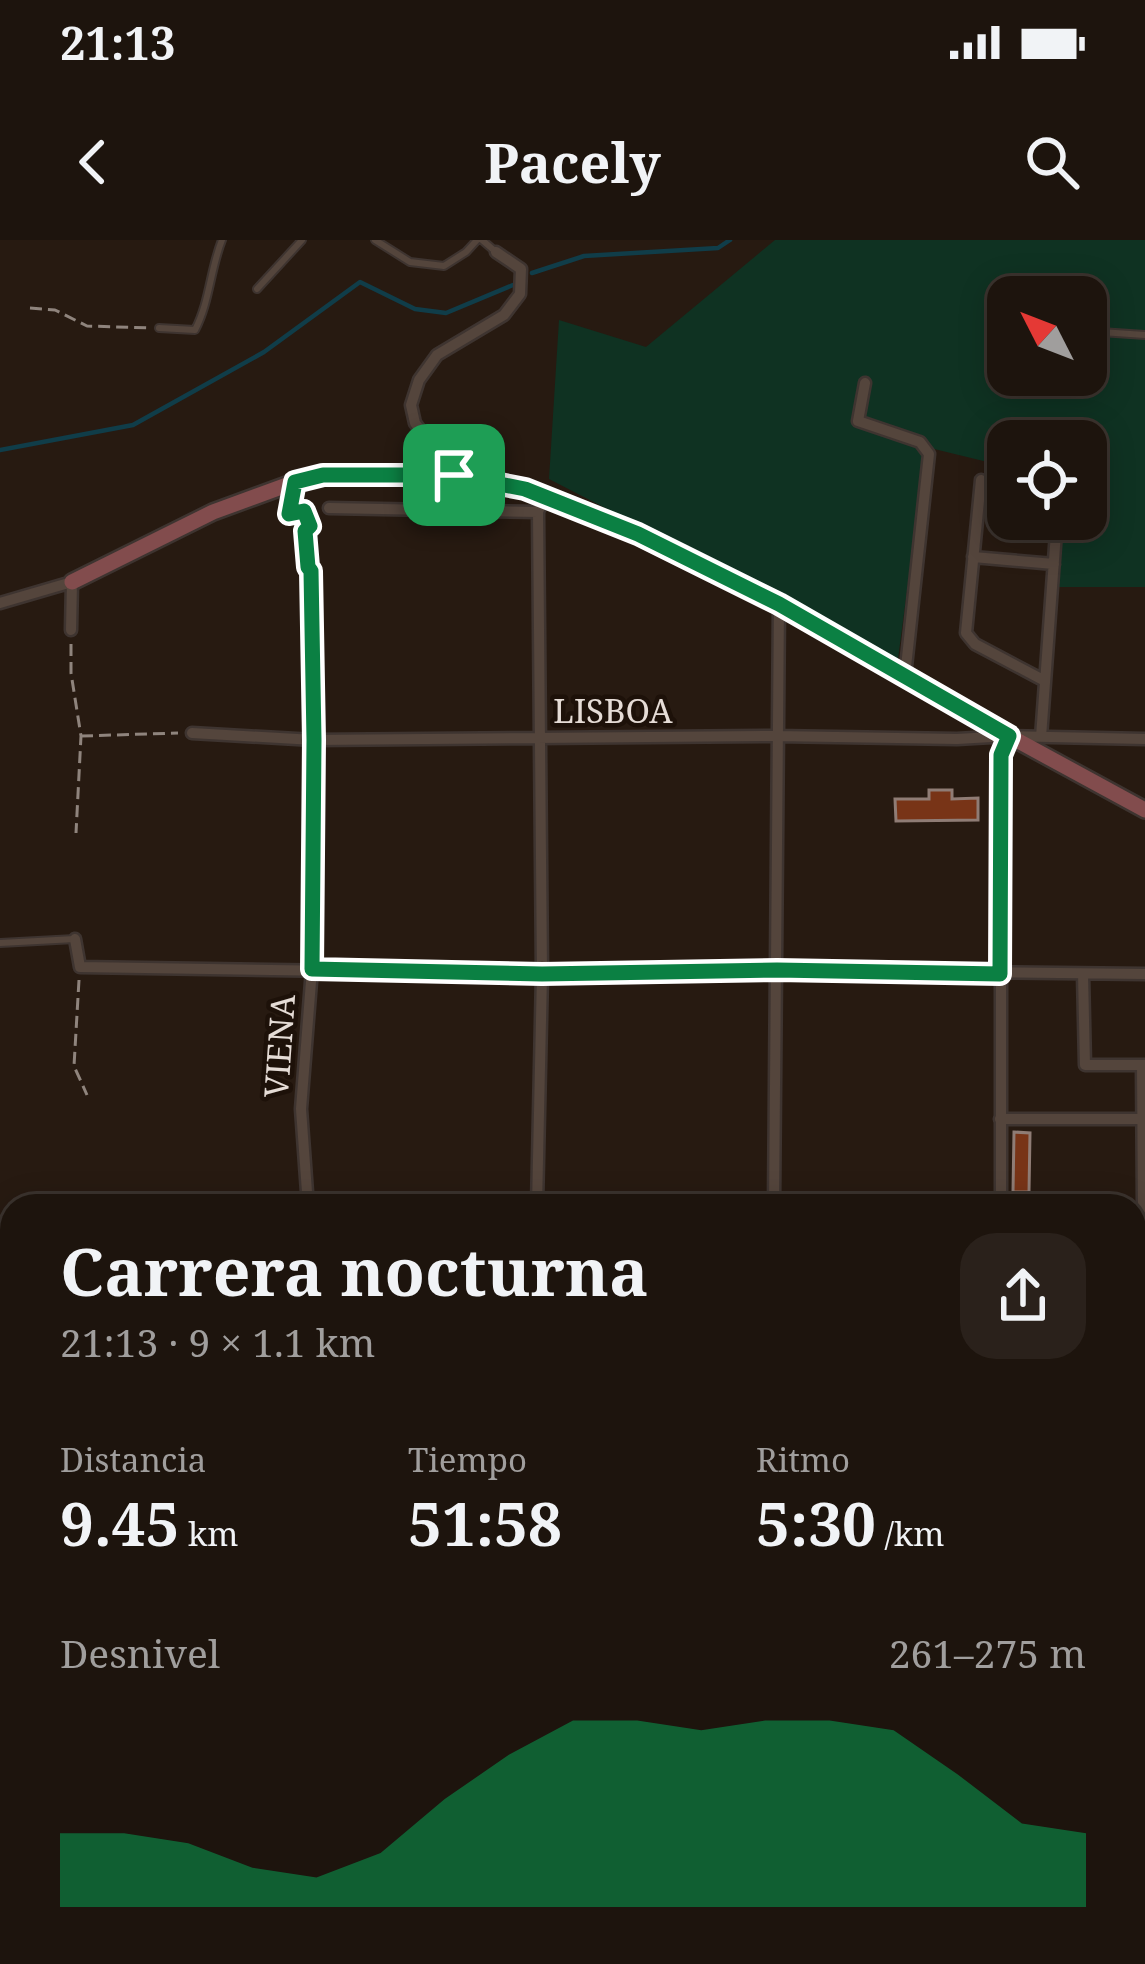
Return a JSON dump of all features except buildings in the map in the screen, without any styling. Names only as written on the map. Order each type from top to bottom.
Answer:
[{"type":"street","points":[[454,475],[415,423],[411,405],[419,380],[437,356],[504,315],[520,294],[521,268],[496,252]]},
{"type":"street","points":[[865,383],[858,421],[920,442],[929,454],[905,676]]},
{"type":"street","points":[[0,603],[72,582],[213,512],[323,475],[454,475],[525,489],[540,505],[542,974],[537,1194]]},
{"type":"street","points":[[981,479],[968,637],[1045,681]]},
{"type":"street","points":[[329,508],[540,505],[638,534],[779,604],[1145,810]]},
{"type":"street","points":[[1041,737],[1056,540]]},
{"type":"street","points":[[973,556],[1054,564]]},
{"type":"street","name":"VIENA","points":[[307,1194],[301,1109],[312,969],[311,571]]},
{"type":"street","points":[[70,630],[72,582]]},
{"type":"street","points":[[774,1194],[779,604]]},
{"type":"street","name":"LISBOA","points":[[192,733],[314,740],[1145,739]]},
{"type":"street","points":[[1001,1194],[1001,755],[1009,736]]},
{"type":"street","points":[[75,939],[80,968],[542,974]]},
{"type":"street","points":[[652,972],[1145,974]]},
{"type":"street","points":[[1083,974],[1085,1064],[1143,1065],[1141,1194]]},
{"type":"street","points":[[1000,1119],[1142,1119]]},
{"type":"lane","points":[[159,328],[195,330],[206,308],[222,240]]},
{"type":"lane","points":[[257,289],[302,240]]},
{"type":"lane","points":[[375,240],[410,262],[444,266],[479,240],[496,252]]},
{"type":"lane","points":[[1107,332],[1145,335]]},
{"type":"lane","points":[[3,941],[75,939]]},
{"type":"path","points":[[30,308],[55,310],[87,326],[159,328]]},
{"type":"path","points":[[295,482],[289,514],[304,511],[310,526],[305,531],[311,571]]},
{"type":"path","points":[[70,630],[81,736],[76,833]]},
{"type":"path","points":[[81,736],[192,733]]},
{"type":"path","points":[[80,968],[74,1066],[87,1095]]},
{"type":"path","points":[[542,974],[652,972]]},
{"type":"path","points":[[0,1923],[0,1937]]},
{"type":"green space","points":[[775,240],[1145,240],[1145,587],[1057,587],[1061,540],[1107,540],[1107,420],[987,420],[987,462],[926,447],[898,659],[549,479],[559,320],[646,347]]},
{"type":"waterway","points":[[532,273],[584,256],[718,248],[730,240]]},
{"type":"waterway","points":[[0,450],[133,425],[264,352],[360,282],[415,309],[446,313],[513,285]]},
{"type":"route","points":[[323,475],[454,475],[525,489],[638,534],[779,604],[1009,736],[1001,755],[1000,974],[312,969],[314,740],[311,571],[305,531],[310,526],[304,511],[289,514],[295,482],[323,475]]}]
